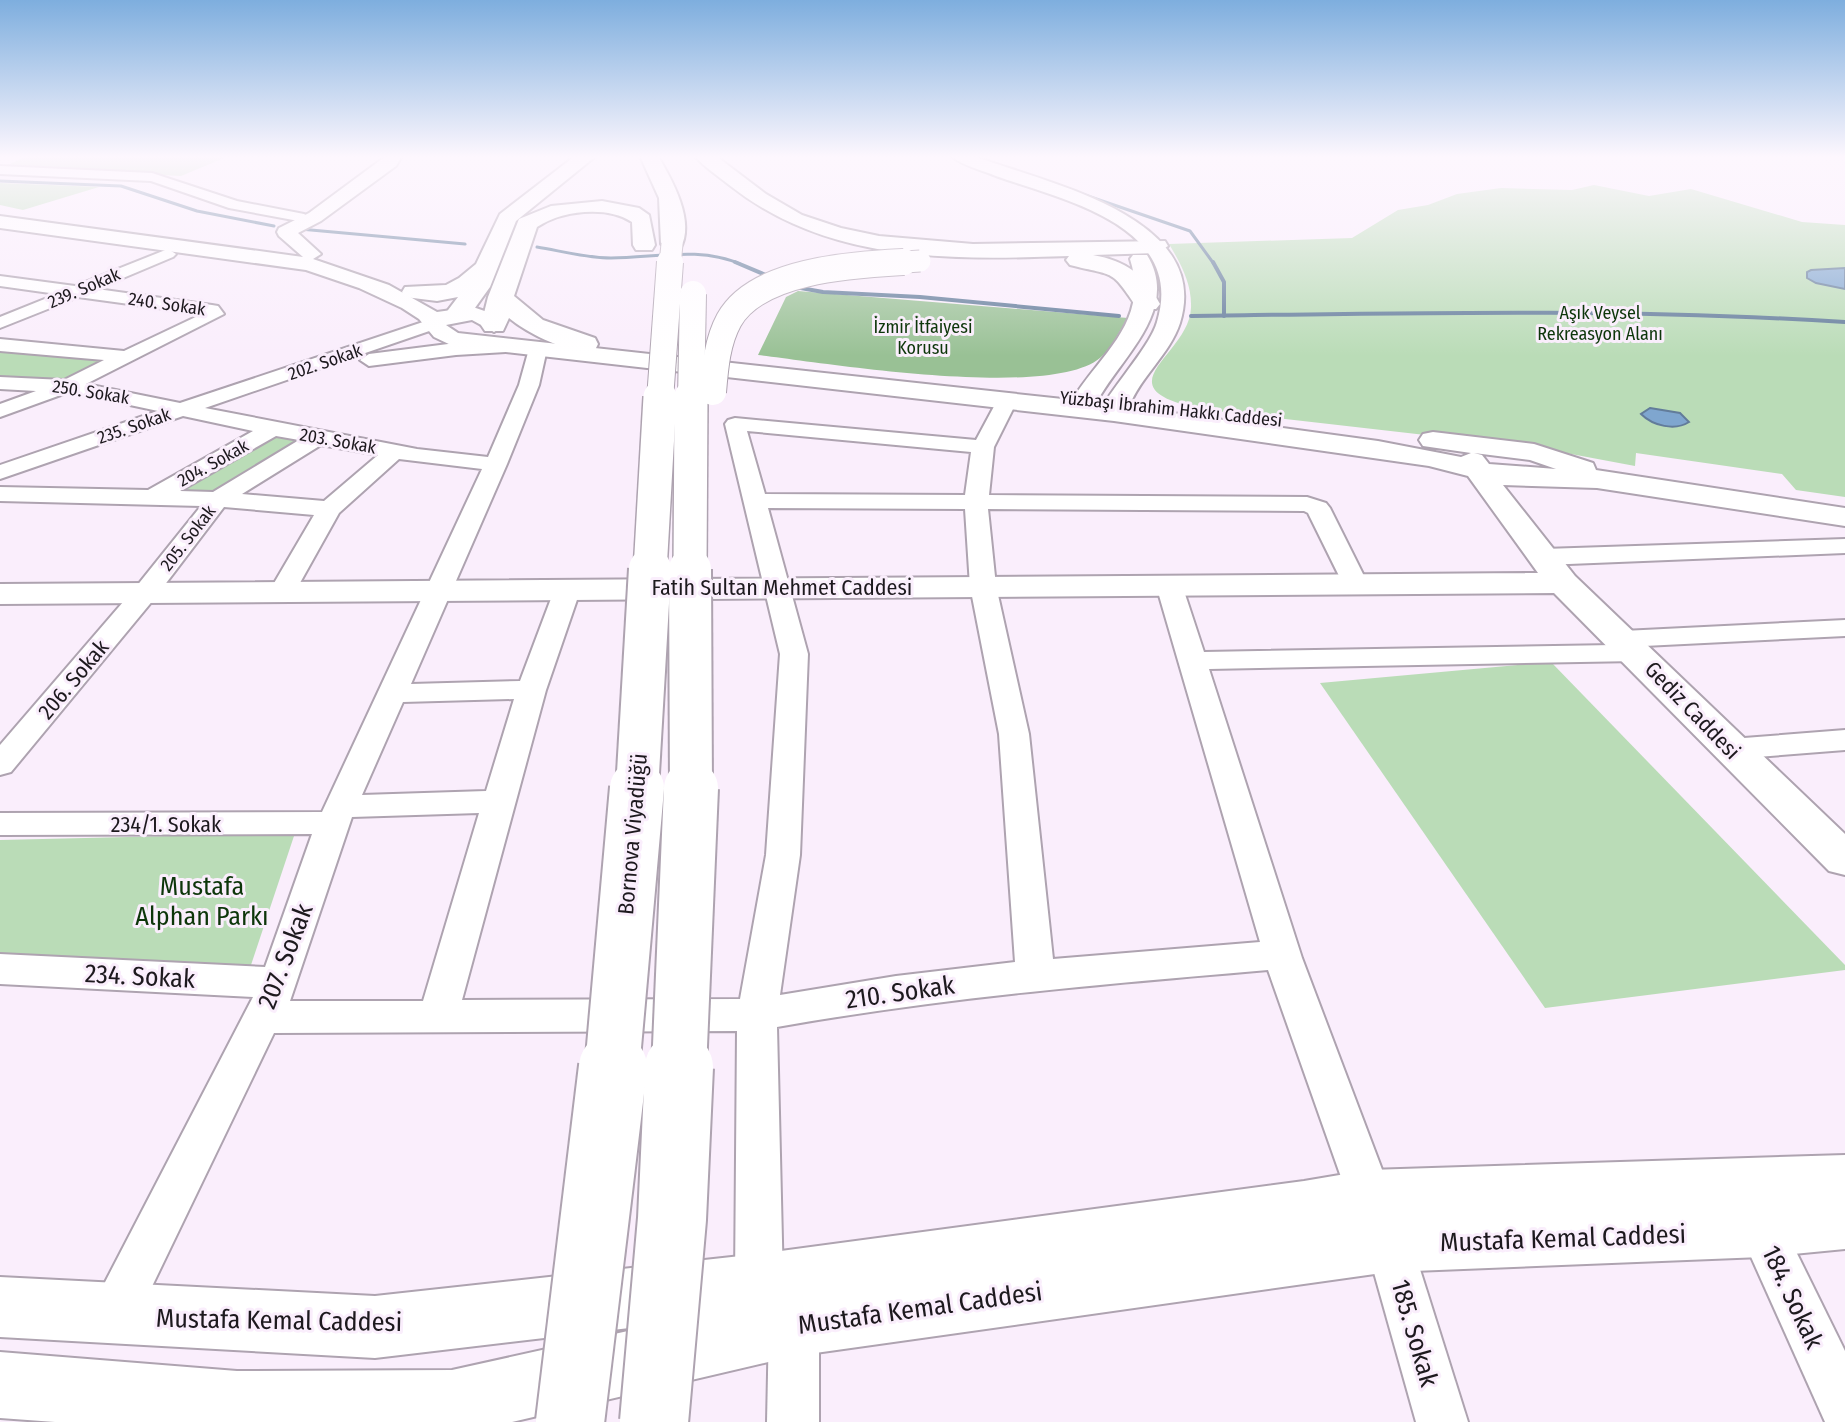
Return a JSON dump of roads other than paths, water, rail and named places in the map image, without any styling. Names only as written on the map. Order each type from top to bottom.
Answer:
[{"type":"highway","points":[[448,326],[478,287],[505,222]]},
{"type":"highway","points":[[494,325],[500,297],[530,222]]},
{"type":"highway","points":[[643,222],[659,265],[689,473],[691,811],[672,1219],[654,1422]]},
{"type":"highway","points":[[659,374],[644,331],[659,265],[674,222]]},
{"type":"highway","points":[[807,222],[824,230],[925,247],[1030,254],[1111,266],[1137,282],[1147,304]]},
{"type":"highway","points":[[1030,254],[1094,237],[1103,228],[1100,222]]},
{"type":"highway","points":[[689,473],[709,438],[718,351],[737,308],[763,290],[808,274],[859,265],[1147,250]]},
{"type":"highway","name":"Bornova Viyadüğü","points":[[570,1422],[596,1236],[636,810],[659,374],[659,265]]},
{"type":"highway","points":[[414,292],[438,294],[461,290],[484,269]]},
{"type":"highway","points":[[500,297],[534,326],[585,344]]},
{"type":"highway","points":[[672,1219],[683,1422]]},
{"type":"main road","points":[[3,222],[308,264],[338,273],[427,313],[448,326],[527,348],[1008,399],[1072,393],[1115,408],[1430,458],[1475,457],[1533,465],[1597,479],[1845,517]]},
{"type":"main road","points":[[61,222],[311,254],[379,276],[414,292],[448,326],[494,325]]},
{"type":"main road","points":[[267,232],[292,222]]},
{"type":"main road","points":[[305,222],[286,232],[311,254]]},
{"type":"main road","points":[[1109,222],[1147,250],[1171,276],[1173,311],[1168,325],[1115,408]]},
{"type":"main road","points":[[1072,393],[1108,364],[1136,326],[1147,304],[1144,270],[1147,250],[1141,229],[1129,222]]},
{"type":"main road","points":[[181,237],[226,234]]},
{"type":"main road","name":"Yüzbaşı İbrahim Hakkı Caddesi","points":[[494,325],[545,339],[585,344],[972,387],[1072,393]]},
{"type":"main road","points":[[1142,366],[1149,393],[1160,401],[1193,411]]},
{"type":"main road","name":"Yüzbaşı İbrahim Hakkı Caddesi","points":[[1115,408],[1193,411],[1475,457]]},
{"type":"main road","name":"Gediz Caddesi","points":[[1475,457],[1554,570],[1845,860]]},
{"type":"main road","points":[[1533,465],[1568,466],[1845,510]]},
{"type":"main road","points":[[1533,465],[1526,488],[1527,508],[1554,570]]},
{"type":"main road","name":"Fatih Sultan Mehmet Caddesi","points":[[0,594],[1355,584],[1554,570]]},
{"type":"main road","name":"Mustafa Kemal Caddesi","points":[[0,1307],[375,1327],[776,1304],[1379,1220],[1845,1181]]},
{"type":"main road","name":"Mustafa Kemal Caddesi","points":[[1379,1220],[1762,1230],[1845,1222]]},
{"type":"main road","name":"Mustafa Kemal Caddesi","points":[[0,1385],[237,1404],[450,1412],[776,1304]]},
{"type":"street","name":"239. Sokak","points":[[0,323],[168,254]]},
{"type":"street","name":"240. Sokak","points":[[0,281],[215,312],[203,322],[67,386],[0,411]]},
{"type":"street","name":"202. Sokak","points":[[368,360],[448,326]]},
{"type":"street","name":"202. Sokak","points":[[268,382],[448,326]]},
{"type":"street","points":[[0,345],[127,357]]},
{"type":"street","name":"202. Sokak","points":[[268,382],[368,360],[456,349],[527,348]]},
{"type":"street","name":"207. Sokak","points":[[113,1315],[270,1000],[336,815],[529,385],[527,348]]},
{"type":"street","name":"235. Sokak","points":[[0,472],[268,382]]},
{"type":"street","name":"250. Sokak","points":[[0,383],[67,386],[182,409]]},
{"type":"street","points":[[1008,399],[983,447],[976,503],[983,586],[1014,734],[1035,975]]},
{"type":"street","name":"203. Sokak","points":[[182,409],[318,438],[496,464]]},
{"type":"street","points":[[793,1422],[776,1304],[757,1015],[783,855],[794,654],[735,424],[983,447]]},
{"type":"street","name":"204. Sokak","points":[[153,497],[272,429]]},
{"type":"street","name":"205. Sokak","points":[[145,593],[218,499],[318,438]]},
{"type":"street","points":[[283,590],[329,509],[396,451]]},
{"type":"street","points":[[0,494],[218,499],[329,509]]},
{"type":"street","points":[[757,501],[1307,504],[1318,508],[1355,584]]},
{"type":"street","points":[[1554,570],[1845,546]]},
{"type":"street","points":[[1169,585],[1284,961],[1379,1220]]},
{"type":"street","points":[[438,1016],[531,690],[568,588]]},
{"type":"street","name":"206. Sokak","points":[[0,765],[145,593]]},
{"type":"street","points":[[1193,661],[1630,646],[1845,628]]},
{"type":"street","points":[[392,693],[531,690]]},
{"type":"street","points":[[1731,749],[1845,740]]},
{"type":"street","name":"234/1. Sokak","points":[[0,824],[336,815],[499,801]]},
{"type":"street","name":"210. Sokak","points":[[270,1000],[438,1016],[757,1015],[896,991],[1035,975],[1282,955],[1284,961]]},
{"type":"street","name":"234. Sokak","points":[[0,969],[270,1000]]},
{"type":"street","name":"185. Sokak","points":[[1379,1220],[1442,1422]]},
{"type":"street","name":"184. Sokak","points":[[1762,1230],[1845,1407]]},
{"type":"water","points":[[1845,268],[1845,289],[1807,278],[1807,272],[1811,270]]},
{"type":"water","points":[[1650,408],[1680,413],[1689,422],[1671,427],[1658,424],[1641,414]]},
{"type":"waterway","points":[[255,222],[274,226]]},
{"type":"waterway","points":[[1165,222],[1190,231],[1214,264]]},
{"type":"waterway","points":[[300,229],[465,244]]},
{"type":"waterway","points":[[537,247],[602,258],[709,255],[739,264]]},
{"type":"waterway","points":[[735,262],[739,264]]},
{"type":"waterway","points":[[1213,262],[1224,282],[1224,316]]},
{"type":"waterway","points":[[739,264],[773,278]]},
{"type":"waterway","points":[[795,287],[823,292],[920,297],[1119,316]]},
{"type":"waterway","points":[[1224,316],[1600,313],[1845,322]]},
{"type":"waterway","points":[[1191,316],[1224,316]]},
{"type":"park label","name":"Aşık Veysel Rekreasyon Alanı","points":[[1600,323]]},
{"type":"park label","name":"İzmir İtfaiyesi Korusu","points":[[923,337]]},
{"type":"park label","name":"Mustafa Alphan Parkı","points":[[202,901]]}]
